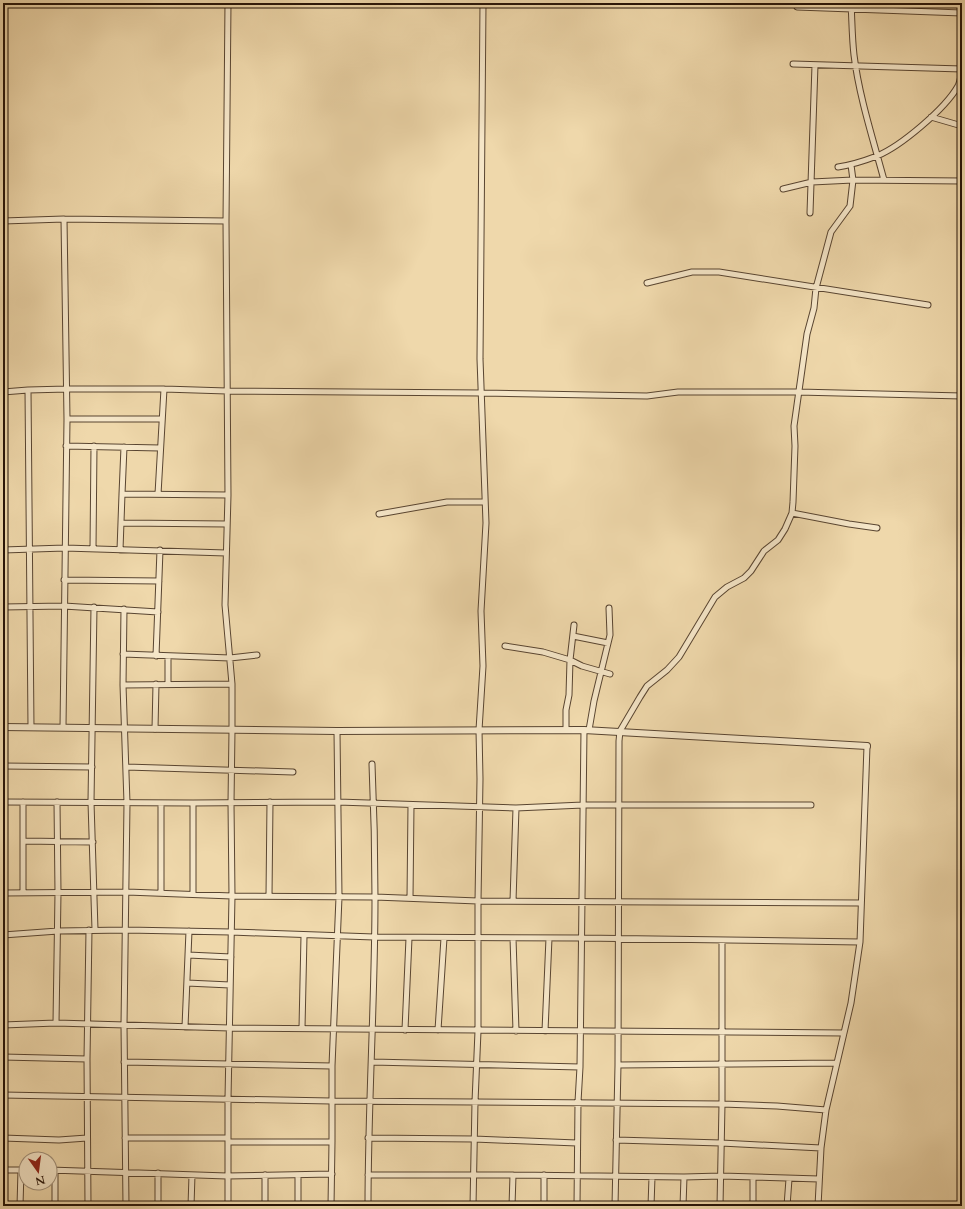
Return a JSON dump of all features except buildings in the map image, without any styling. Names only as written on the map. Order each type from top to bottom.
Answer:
[{"type":"street","points":[[228,3],[226,221],[228,495],[226,605],[232,684],[232,896],[227,1176],[228,1206]]},
{"type":"street","points":[[473,1206],[474,1102],[478,1030],[480,730],[483,666],[481,611],[486,523],[480,359],[483,3]]},
{"type":"street","points":[[874,9],[875,3]]},
{"type":"street","points":[[961,3],[962,37]]},
{"type":"street","points":[[852,6],[851,28],[860,88],[884,180]]},
{"type":"street","points":[[797,7],[852,6],[874,9],[961,12]]},
{"type":"street","points":[[793,64],[962,70],[958,85],[948,100],[906,138],[878,156],[851,165],[838,167]]},
{"type":"street","points":[[810,213],[815,65]]},
{"type":"street","points":[[930,117],[962,126]]},
{"type":"street","points":[[615,1206],[618,1104],[620,731],[647,686],[667,670],[679,657],[715,597],[727,587],[744,578],[751,571],[764,551],[778,540],[792,513],[795,446],[794,426],[806,334],[814,308],[816,288],[831,232],[850,206],[852,180],[851,165]]},
{"type":"street","points":[[783,189],[812,182],[852,180],[962,181]]},
{"type":"street","points":[[3,221],[64,219],[226,221]]},
{"type":"street","points":[[63,728],[67,419],[64,219]]},
{"type":"street","points":[[647,284],[692,272],[719,272],[928,304]]},
{"type":"street","points":[[3,392],[67,389],[164,389],[647,396],[678,392],[798,392],[962,396]]},
{"type":"street","points":[[158,494],[161,418],[164,389]]},
{"type":"street","points":[[28,390],[31,727]]},
{"type":"street","points":[[67,419],[161,418]]},
{"type":"street","points":[[66,446],[160,448]]},
{"type":"street","points":[[93,549],[94,446]]},
{"type":"street","points":[[120,550],[124,447]]},
{"type":"street","points":[[122,494],[228,495]]},
{"type":"street","points":[[379,514],[447,502],[485,502]]},
{"type":"street","points":[[792,513],[877,528]]},
{"type":"street","points":[[122,523],[227,524]]},
{"type":"street","points":[[3,550],[65,548],[226,553]]},
{"type":"street","points":[[156,656],[160,550]]},
{"type":"street","points":[[64,580],[159,581]]},
{"type":"street","points":[[3,607],[64,606],[158,612]]},
{"type":"street","points":[[94,607],[92,802],[95,930]]},
{"type":"street","points":[[577,1206],[583,805],[587,730],[600,671],[610,635],[609,608]]},
{"type":"street","points":[[124,609],[123,685],[127,803],[127,892],[124,1025],[126,1206]]},
{"type":"street","points":[[566,730],[566,710],[569,695],[570,660],[574,625]]},
{"type":"street","points":[[573,636],[608,643]]},
{"type":"street","points":[[505,646],[543,652],[610,674]]},
{"type":"street","points":[[123,654],[230,658],[257,655]]},
{"type":"street","points":[[168,656],[168,684]]},
{"type":"street","points":[[155,729],[156,684]]},
{"type":"street","points":[[123,685],[232,684]]},
{"type":"street","points":[[3,727],[337,731],[587,730],[867,746],[860,942],[852,1003],[836,1063],[826,1110],[821,1148],[818,1206]]},
{"type":"street","points":[[331,1206],[332,1066],[339,897],[337,731]]},
{"type":"street","points":[[368,1206],[368,1138],[373,1030],[375,897],[372,764]]},
{"type":"street","points":[[3,766],[92,767]]},
{"type":"street","points":[[126,767],[293,772]]},
{"type":"street","points":[[3,802],[338,802],[516,808],[619,804],[811,805]]},
{"type":"street","points":[[23,802],[23,893]]},
{"type":"street","points":[[56,1023],[58,931],[57,802]]},
{"type":"street","points":[[269,896],[270,802]]},
{"type":"street","points":[[161,893],[162,803]]},
{"type":"street","points":[[193,803],[193,894]]},
{"type":"street","points":[[410,898],[411,805]]},
{"type":"street","points":[[513,901],[516,808]]},
{"type":"street","points":[[23,841],[93,842]]},
{"type":"street","points":[[3,893],[127,892],[232,896],[375,897],[478,901],[861,903]]},
{"type":"street","points":[[88,1206],[87,1059],[89,930]]},
{"type":"street","points":[[3,935],[58,931],[126,930],[409,938],[618,938],[860,942]]},
{"type":"street","points":[[185,1027],[189,931]]},
{"type":"street","points":[[302,1028],[304,936]]},
{"type":"street","points":[[405,1030],[409,938]]},
{"type":"street","points":[[438,1030],[444,938]]},
{"type":"street","points":[[513,938],[516,1031]]},
{"type":"street","points":[[545,1031],[549,938]]},
{"type":"street","points":[[720,1206],[722,1104],[722,940]]},
{"type":"street","points":[[188,955],[231,957]]},
{"type":"street","points":[[187,983],[230,985]]},
{"type":"street","points":[[3,1024],[56,1023],[334,1030],[844,1033]]},
{"type":"street","points":[[3,1057],[87,1059]]},
{"type":"street","points":[[124,1062],[332,1066]]},
{"type":"street","points":[[372,1062],[477,1066],[580,1067]]},
{"type":"street","points":[[618,1065],[836,1063]]},
{"type":"street","points":[[3,1095],[332,1101],[722,1104],[826,1110]]},
{"type":"street","points":[[3,1138],[59,1140],[87,1138]]},
{"type":"street","points":[[125,1138],[332,1142]]},
{"type":"street","points":[[368,1138],[474,1139],[578,1143]]},
{"type":"street","points":[[616,1140],[821,1148]]},
{"type":"street","points":[[3,1170],[18,1170]]},
{"type":"street","points":[[58,1170],[227,1176],[332,1174]]},
{"type":"street","points":[[158,1173],[158,1206]]},
{"type":"street","points":[[191,1206],[192,1175]]},
{"type":"street","points":[[265,1175],[265,1206]]},
{"type":"street","points":[[298,1175],[298,1206]]},
{"type":"street","points":[[368,1175],[721,1176],[819,1180]]},
{"type":"street","points":[[512,1206],[513,1175]]},
{"type":"street","points":[[544,1175],[544,1206]]},
{"type":"street","points":[[651,1206],[652,1177]]},
{"type":"street","points":[[683,1206],[684,1177]]},
{"type":"street","points":[[753,1177],[753,1206]]},
{"type":"street","points":[[787,1206],[789,1179]]},
{"type":"street","points":[[20,1206],[21,1191]]},
{"type":"street","points":[[54,1191],[55,1206]]}]
